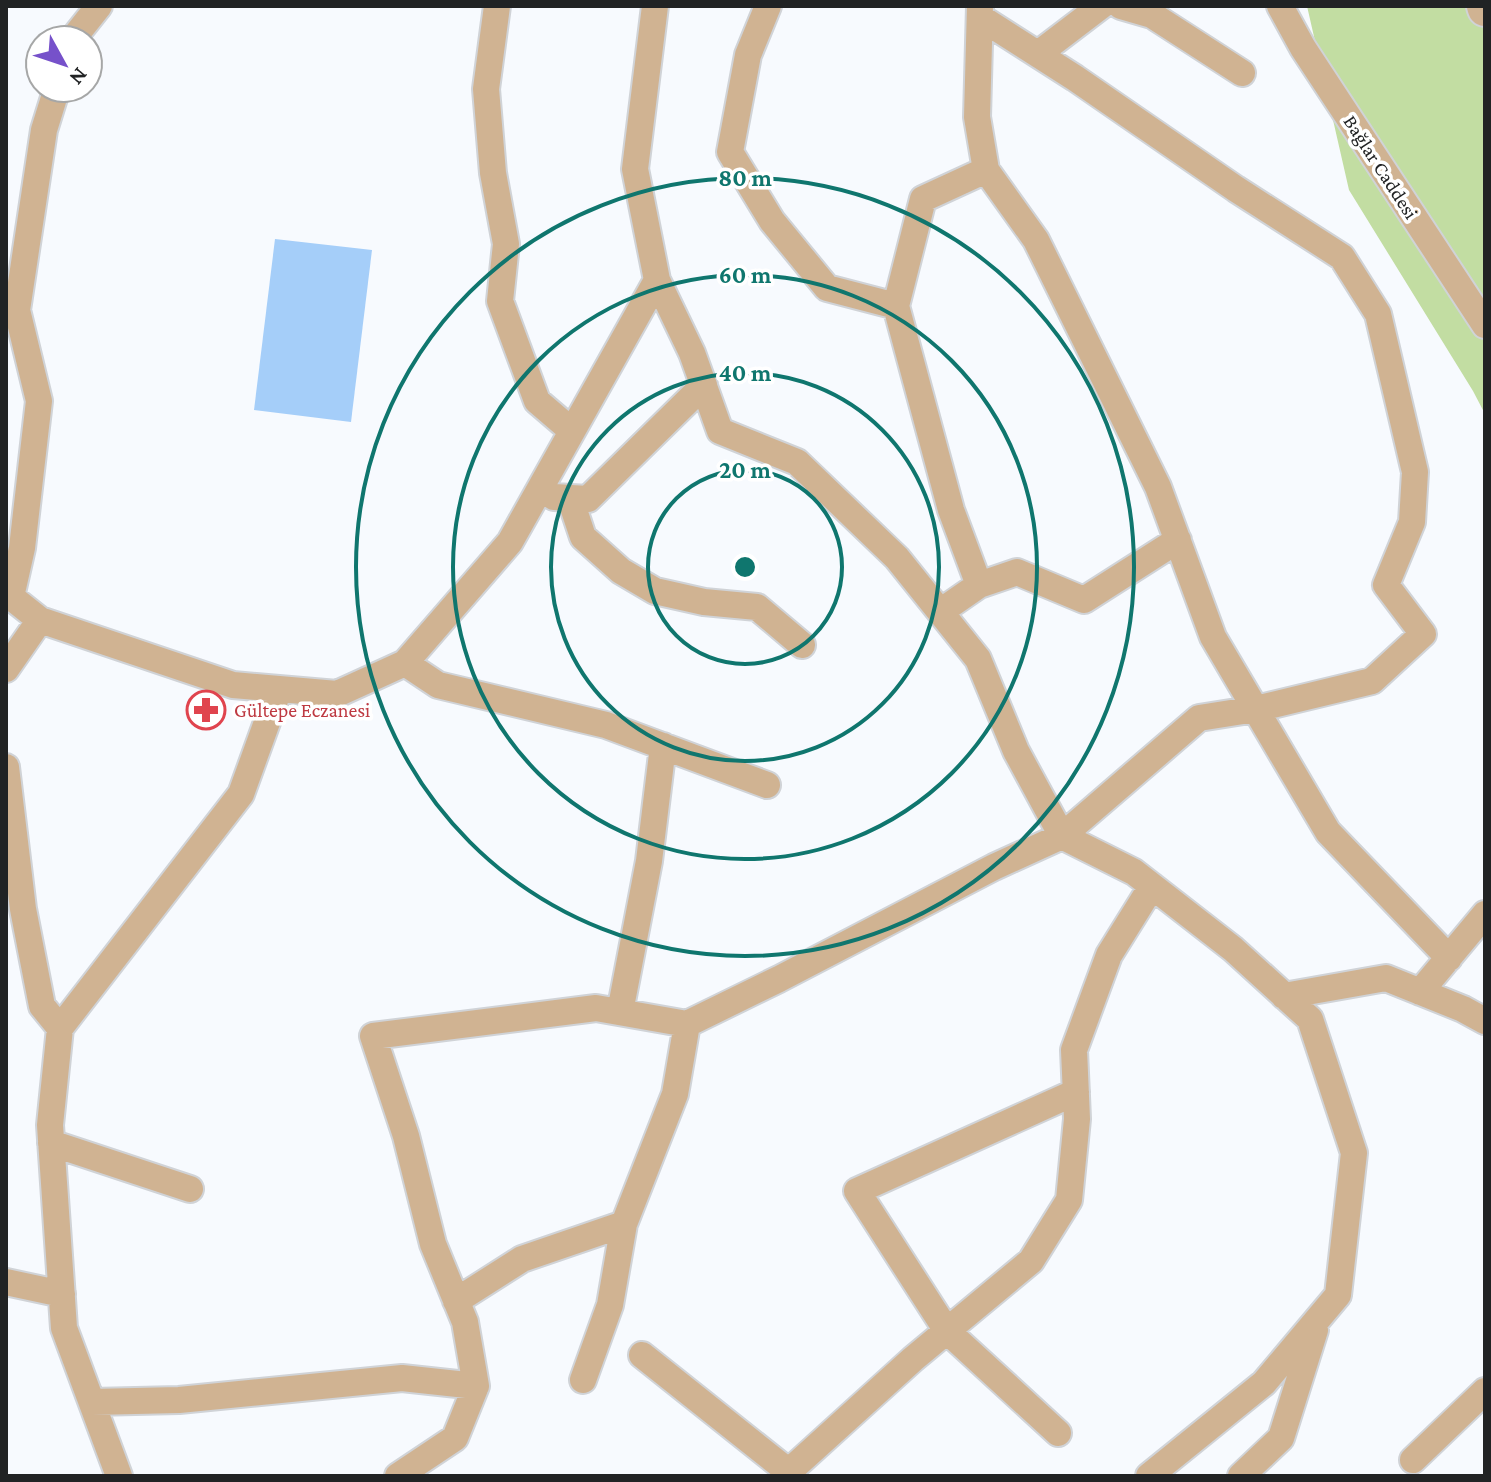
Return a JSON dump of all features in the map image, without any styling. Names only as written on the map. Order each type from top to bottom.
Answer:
[{"type":"street","points":[[85,24],[99,6]]},
{"type":"street","points":[[497,6],[486,89],[493,173],[506,244],[500,301],[537,401],[572,431]]},
{"type":"street","points":[[655,6],[635,169],[657,280],[692,353],[720,431],[797,462],[897,558],[978,659],[1016,751],[1062,836],[1134,872],[1233,949],[1310,1019],[1354,1153],[1338,1295],[1264,1383],[1149,1476]]},
{"type":"street","points":[[768,6],[748,55],[730,152],[772,221],[827,288],[896,306]]},
{"type":"street","points":[[1038,54],[1101,6]]},
{"type":"street","points":[[1121,6],[1152,15],[1242,73]]},
{"type":"street","name":"Bağlar Caddesi","points":[[1280,6],[1303,48],[1485,325]]},
{"type":"street","points":[[412,1471],[455,1438],[476,1386],[465,1322],[433,1244],[406,1136],[373,1036],[596,1008],[687,1024],[994,867],[1062,836],[1199,718],[1256,709],[1372,681],[1423,634],[1386,585],[1412,522],[1415,472],[1378,314],[1342,257],[1236,189],[980,12]]},
{"type":"street","points":[[980,12],[977,117],[986,170],[1036,240],[1158,487],[1213,637],[1328,832],[1449,958]]},
{"type":"street","points":[[6,345],[17,310],[44,130],[52,104]]},
{"type":"street","points":[[979,585],[951,510],[896,306],[923,199],[986,170]]},
{"type":"street","points":[[17,310],[39,401],[22,548],[8,595],[40,620],[233,685],[337,694],[405,663],[510,542],[657,280]]},
{"type":"street","points":[[535,497],[588,499],[704,385]]},
{"type":"street","points":[[570,498],[583,537],[621,571],[655,591],[704,602],[757,607],[802,645]]},
{"type":"street","points":[[940,612],[979,585],[1017,572],[1084,600],[1178,540]]},
{"type":"street","points":[[6,669],[40,620]]},
{"type":"street","points":[[405,663],[438,685],[606,725],[767,785]]},
{"type":"street","points":[[119,1476],[64,1328],[50,1125],[60,1028],[241,794],[279,689]]},
{"type":"street","points":[[620,1012],[649,861],[663,746]]},
{"type":"street","points":[[6,767],[23,909],[42,1006],[60,1028]]},
{"type":"street","points":[[642,1355],[786,1474],[1031,1261],[1069,1200],[1077,1119],[1074,1050],[1109,955],[1152,886]]},
{"type":"street","points":[[1420,992],[1485,914]]},
{"type":"street","points":[[1284,996],[1386,978],[1485,1021]]},
{"type":"street","points":[[583,1380],[610,1305],[624,1224],[675,1094],[687,1024]]},
{"type":"street","points":[[1058,1433],[947,1331],[857,1191],[1076,1092]]},
{"type":"street","points":[[51,1143],[190,1189]]},
{"type":"street","points":[[456,1301],[522,1259],[624,1224]]},
{"type":"street","points":[[6,1282],[62,1294]]},
{"type":"street","points":[[1241,1476],[1281,1438],[1319,1318]]},
{"type":"street","points":[[92,1402],[179,1400],[402,1378],[476,1386]]},
{"type":"street","points":[[1413,1460],[1485,1391]]},
{"type":"green space","points":[[1307,6],[1485,6],[1485,414],[1349,190]]},
{"type":"building","points":[[275,239],[372,250],[351,422],[254,410]]},
{"type":"place","name":"Gültepe Eczanesi","points":[[206,710]]}]
